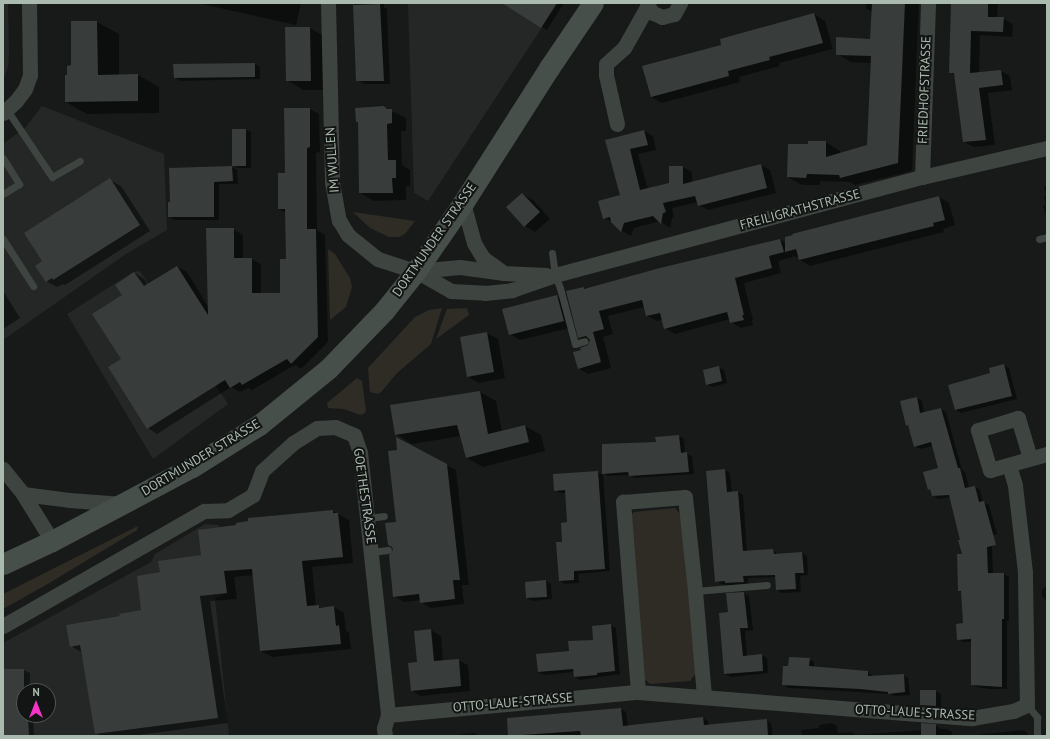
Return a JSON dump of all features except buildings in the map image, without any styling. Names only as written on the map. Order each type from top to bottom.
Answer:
[{"type":"main road","name":"DORTMUNDER STRASSE","points":[[3,564],[52,541],[192,467],[259,425],[303,391],[348,349],[384,311],[416,271],[463,203],[549,68],[593,3]]},
{"type":"street","points":[[5,111],[25,89],[30,75],[29,3]]},
{"type":"street","name":"IM WULLEN","points":[[328,3],[332,182],[339,220],[348,235],[378,259],[416,271]]},
{"type":"street","points":[[617,124],[606,75],[606,64],[624,48],[647,5],[656,16],[668,17],[674,14],[680,3]]},
{"type":"street","name":"FRIEDHOFSTRASSE","points":[[922,177],[928,3]]},
{"type":"street","name":"FREILIGRATHSTRASSE","points":[[416,271],[451,291],[485,293],[512,290],[555,275],[922,177],[1047,148]]},
{"type":"street","points":[[463,203],[474,243],[483,258],[503,273]]},
{"type":"street","name":"FREILIGRATHSTRASSE","points":[[416,271],[460,267],[503,273],[555,275]]},
{"type":"street","points":[[1030,458],[1018,418],[978,430],[990,470],[1047,454]]},
{"type":"street","name":"GOETHESTRASSE","points":[[3,626],[204,511],[228,510],[253,495],[262,471],[293,443],[317,428],[335,427],[354,435],[360,452],[372,552],[388,715],[384,728],[385,736]]},
{"type":"street","points":[[1009,465],[1015,485],[1025,572],[1026,705]]},
{"type":"street","points":[[3,469],[23,494],[52,541]]},
{"type":"street","points":[[23,494],[69,500],[124,504]]},
{"type":"street","points":[[638,692],[622,502],[685,497],[704,697]]},
{"type":"street","name":"OTTO-LAUE-STRASSE","points":[[388,715],[638,692],[972,718],[1013,711],[1026,705]]},
{"type":"lane","points":[[5,111],[52,177],[80,161]]},
{"type":"lane","points":[[3,158],[19,184],[3,194]]},
{"type":"lane","points":[[1039,239],[1047,237]]},
{"type":"lane","points":[[3,239],[33,286]]},
{"type":"lane","points":[[552,253],[555,275],[575,344],[585,341]]},
{"type":"lane","points":[[368,518],[384,516]]},
{"type":"lane","points":[[372,552],[388,550]]},
{"type":"lane","points":[[695,591],[767,585]]},
{"type":"lane","points":[[1026,705],[1037,717],[1038,736]]},
{"type":"shaded area","points":[[3,3],[8,3],[9,54],[8,67],[3,80]]},
{"type":"shaded area","points":[[408,3],[558,3],[428,201],[414,193]]},
{"type":"shaded area","points":[[42,106],[164,154],[167,230],[126,254],[3,340],[3,144],[26,127]]},
{"type":"shaded area","points":[[353,212],[415,221],[405,234],[399,237],[389,237],[370,228]]},
{"type":"shaded area","points":[[328,249],[335,254],[350,278],[352,287],[346,307],[330,320]]},
{"type":"shaded area","points":[[140,271],[228,404],[153,459],[67,314],[133,272]]},
{"type":"shaded area","points":[[442,308],[431,344],[397,373],[382,391],[378,394],[370,392],[368,368],[415,317],[429,310]]},
{"type":"shaded area","points":[[467,308],[469,315],[436,339],[447,309]]},
{"type":"shaded area","points":[[357,378],[362,381],[366,410],[365,413],[361,415],[343,409],[328,408],[327,403]]},
{"type":"shaded area","points":[[675,508],[682,516],[696,673],[690,681],[650,684],[641,676],[627,520],[634,512]]},
{"type":"shaded area","points":[[205,524],[219,525],[227,593],[215,598],[229,736],[3,736],[3,643],[151,562],[155,554]]},
{"type":"shaded area","points":[[138,526],[137,530],[3,609],[3,594]]}]
